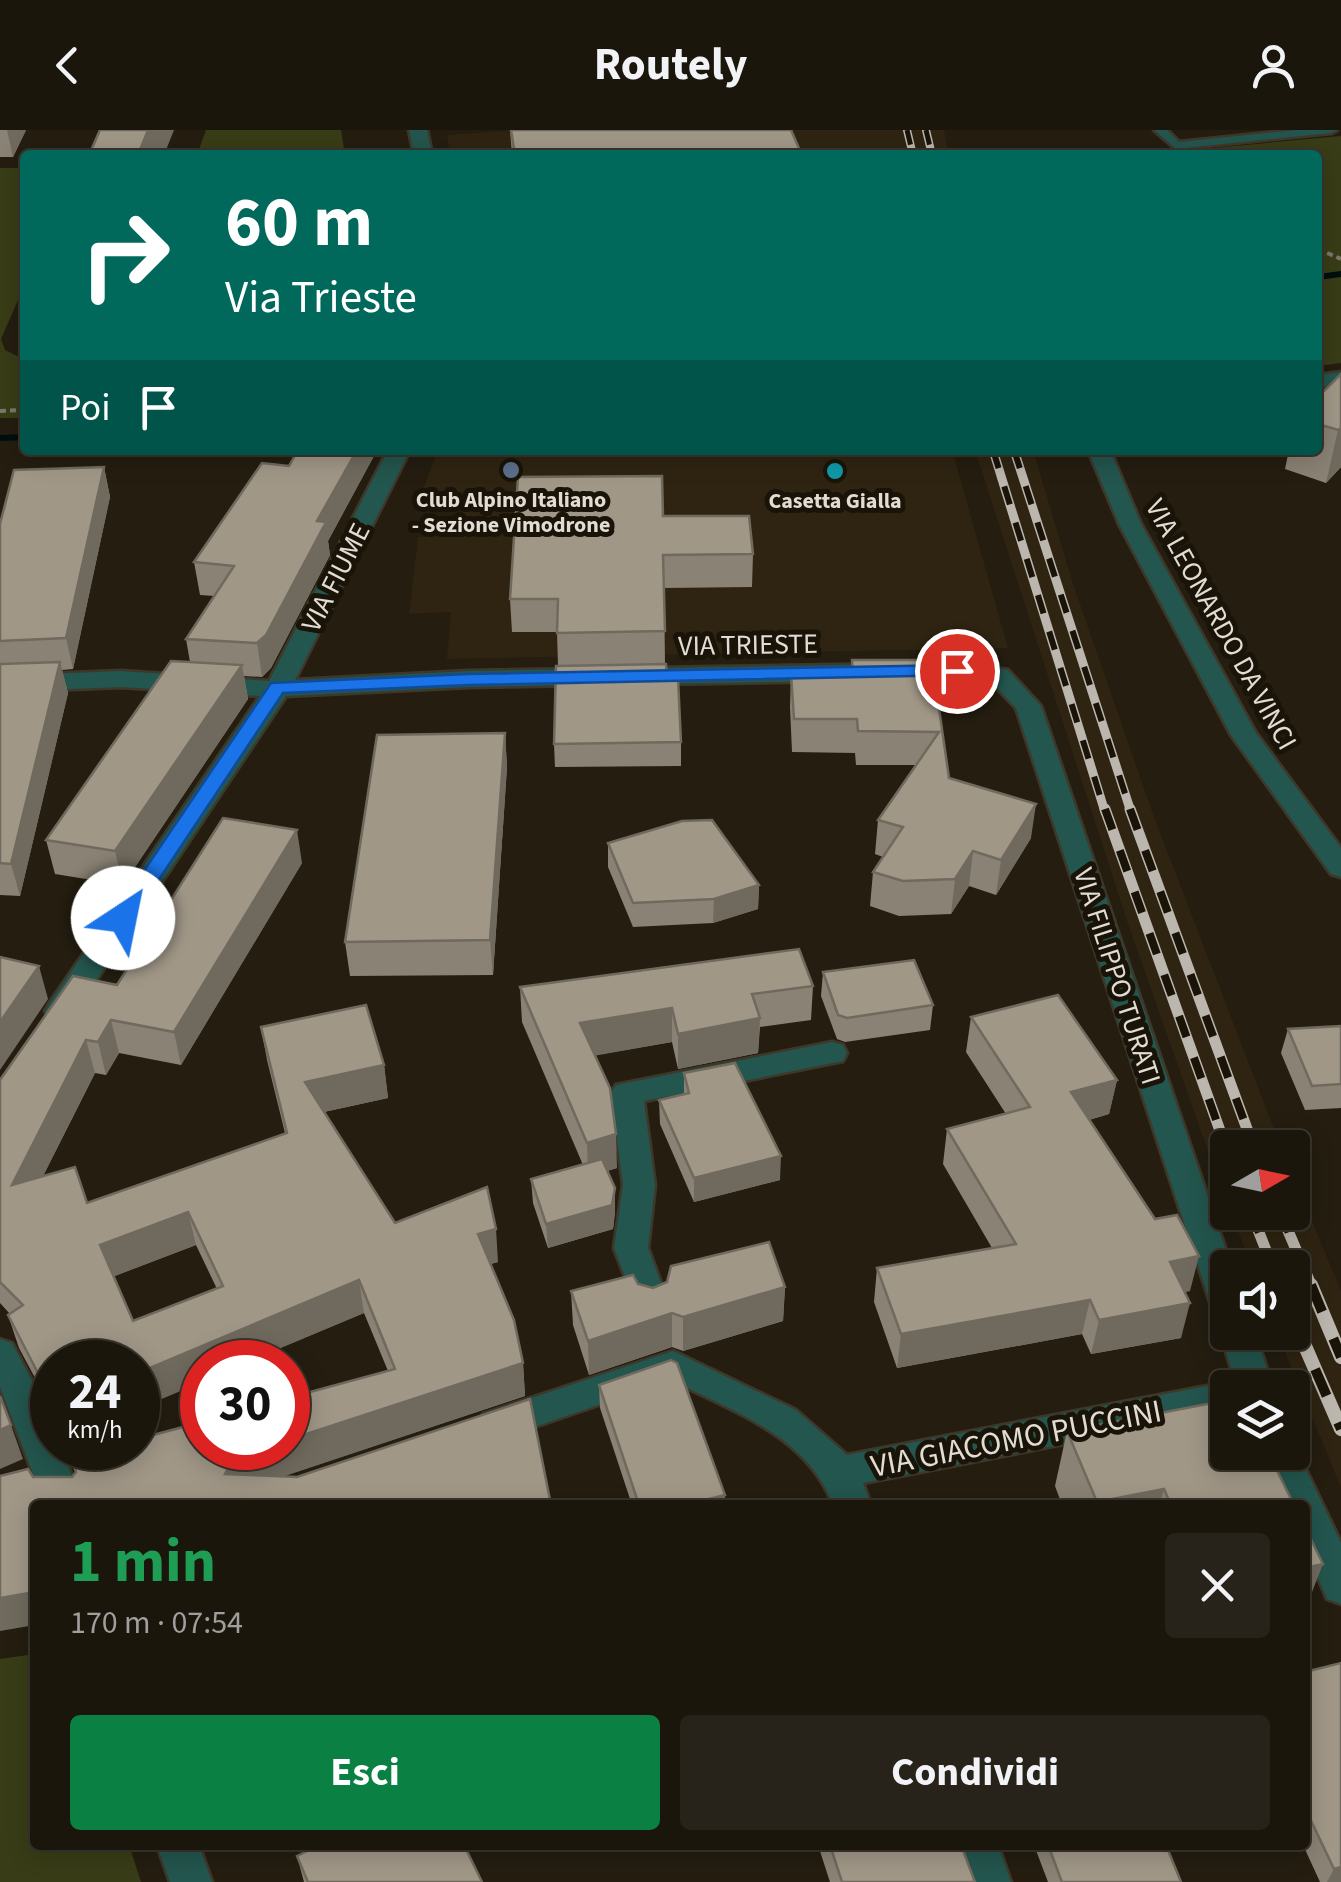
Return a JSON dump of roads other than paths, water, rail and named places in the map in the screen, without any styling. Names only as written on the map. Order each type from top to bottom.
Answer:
[{"type":"street","name":"VIA FIUME","points":[[43,1036],[278,688],[396,455]]},
{"type":"street","name":"VIA LEONARDO DA VINCI","points":[[1102,455],[1130,524],[1244,735],[1341,868]]},
{"type":"street","name":"VIA TRIESTE","points":[[0,684],[121,678],[278,688],[469,679],[980,672]]},
{"type":"street","name":"VIA FILIPPO TURATI","points":[[980,672],[999,675],[1028,706],[1210,1251]]},
{"type":"street","points":[[652,1305],[631,1248],[638,1185],[626,1093],[832,1053]]},
{"type":"street","points":[[0,1353],[24,1398],[62,1500]]},
{"type":"street","points":[[464,1435],[671,1360],[786,1425],[823,1453],[846,1488]]},
{"type":"street","name":"VIA GIACOMO PUCCINI","points":[[846,1488],[1210,1402]]},
{"type":"street","points":[[1291,1470],[1303,1500]]},
{"type":"street","points":[[1310,1515],[1341,1588]]},
{"type":"street","points":[[180,1850],[190,1882]]},
{"type":"street","points":[[978,1850],[990,1882]]},
{"type":"lane","points":[[1160,130],[1176,146],[1331,130]]},
{"type":"waterway","points":[[1322,276],[1341,274]]},
{"type":"waterway","points":[[0,438],[20,437]]},
{"type":"railway","points":[[907,130],[912,150]]},
{"type":"railway","points":[[926,130],[931,150]]},
{"type":"railway","points":[[995,455],[1105,812]]},
{"type":"railway","points":[[1016,455],[1130,810]]},
{"type":"railway","points":[[1105,809],[1220,1130]]},
{"type":"railway","points":[[1130,810],[1247,1130]]},
{"type":"railway","points":[[1258,1230],[1266,1250]]},
{"type":"railway","points":[[1288,1230],[1312,1287]]},
{"type":"railway","points":[[1311,1285],[1341,1357]]},
{"type":"railway","points":[[1307,1350],[1341,1429]]},
{"type":"place","name":"Club Alpino Italiano - Sezione Vimodrone","points":[[511,470]]},
{"type":"place","name":"Casetta Gialla","points":[[835,471]]}]
